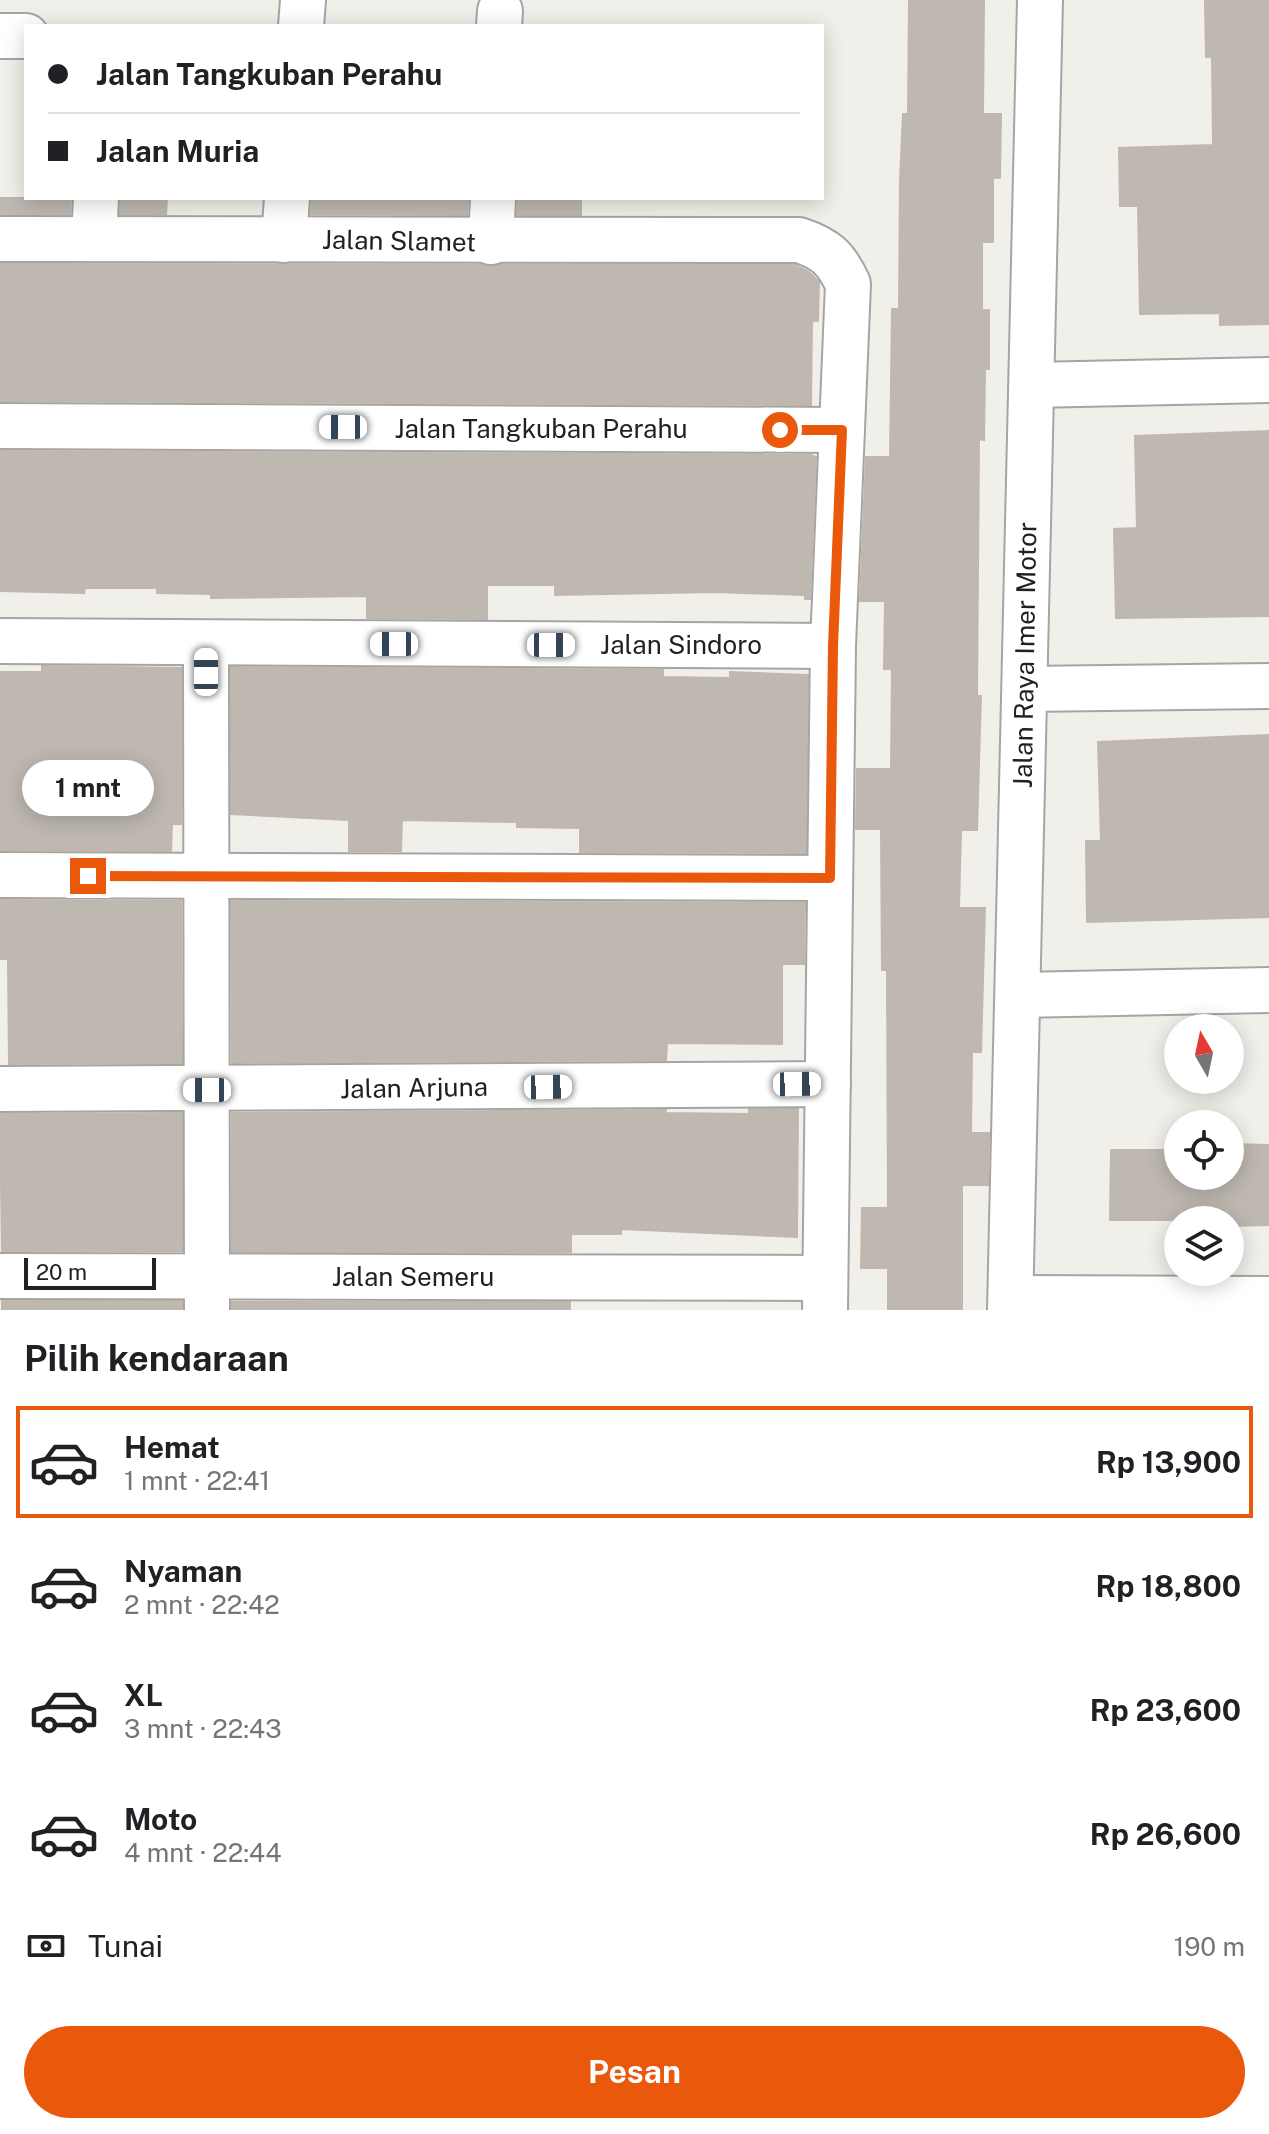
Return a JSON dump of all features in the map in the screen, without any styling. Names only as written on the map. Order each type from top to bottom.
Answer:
[{"type":"street","points":[[301,24],[303,0]]},
{"type":"street","name":"Jalan Raya Imer Motor","points":[[1010,1304],[1040,0]]},
{"type":"street","points":[[0,36],[24,36]]},
{"type":"street","points":[[491,242],[493,200]]},
{"type":"street","name":"Jalan Slamet","points":[[0,239],[95,219],[285,219],[491,242],[799,240],[824,248],[838,263],[848,284],[842,430]]},
{"type":"street","points":[[1032,385],[1269,380]]},
{"type":"street","name":"Jalan Tangkuban Perahu","points":[[0,426],[842,430]]},
{"type":"street","points":[[825,1294],[833,646],[842,430]]},
{"type":"street","name":"Jalan Sindoro","points":[[0,641],[833,646]]},
{"type":"street","points":[[206,643],[207,1293]]},
{"type":"street","points":[[1025,689],[1269,686]]},
{"type":"street","points":[[0,875],[830,878]]},
{"type":"street","points":[[1018,995],[1269,990]]},
{"type":"street","name":"Jalan Arjuna","points":[[0,1089],[828,1084]]},
{"type":"street","name":"Jalan Semeru","points":[[0,1276],[207,1293],[825,1294]]},
{"type":"street","points":[[1010,1304],[1269,1299]]},
{"type":"building","points":[[909,0],[984,0],[983,114],[1001,114],[1000,178],[993,178],[993,242],[982,242],[982,310],[989,310],[989,369],[985,369],[984,440],[979,439],[977,696],[981,696],[977,830],[961,830],[959,908],[985,908],[981,1052],[972,1052],[971,1133],[989,1133],[988,1185],[962,1185],[962,1310],[888,1310],[888,1268],[861,1268],[862,1208],[888,1208],[887,970],[882,970],[881,829],[856,829],[857,769],[891,769],[892,669],[884,669],[885,601],[860,601],[866,457],[890,457],[892,309],[899,309],[900,180],[903,114],[908,114]]},
{"type":"building","points":[[1205,0],[1269,0],[1269,324],[1220,325],[1220,313],[1140,314],[1138,206],[1120,206],[1119,148],[1213,145],[1212,57],[1206,57]]},
{"type":"building","points":[[0,198],[71,200],[70,214],[0,214]]},
{"type":"building","points":[[121,200],[167,200],[166,214],[120,214]]},
{"type":"building","points":[[312,200],[468,200],[467,215],[311,214]]},
{"type":"building","points":[[518,200],[581,200],[581,215],[517,215]]},
{"type":"building","points":[[0,264],[795,265],[819,282],[818,321],[812,321],[811,405],[0,401]]},
{"type":"building","points":[[1269,431],[1269,616],[1116,618],[1114,529],[1137,528],[1135,436]]},
{"type":"building","points":[[0,451],[811,455],[816,457],[810,599],[805,599],[805,595],[715,592],[555,595],[555,585],[487,585],[487,619],[367,618],[367,596],[211,598],[211,594],[157,593],[157,588],[85,588],[84,593],[0,591]]},
{"type":"building","points":[[42,666],[181,668],[181,824],[172,824],[171,851],[0,850],[0,672],[42,672]]},
{"type":"building","points":[[231,667],[663,670],[663,677],[730,678],[730,672],[808,675],[806,853],[580,852],[580,828],[517,827],[517,822],[402,820],[401,851],[349,851],[349,820],[231,814]]},
{"type":"building","points":[[1269,735],[1269,917],[1087,922],[1086,841],[1101,841],[1098,742]]},
{"type":"building","points":[[0,900],[181,901],[182,1063],[9,1064],[8,959],[0,959]]},
{"type":"building","points":[[231,901],[805,903],[804,964],[782,964],[782,1044],[667,1043],[666,1060],[232,1063]]},
{"type":"building","points":[[749,1109],[798,1109],[797,1237],[621,1229],[621,1234],[571,1234],[571,1252],[232,1252],[232,1113],[666,1110],[665,1113],[749,1114]]},
{"type":"building","points":[[182,1113],[182,1251],[2,1251],[0,1114]]},
{"type":"building","points":[[1244,1144],[1269,1145],[1269,1225],[1244,1226],[1244,1206],[1164,1206],[1164,1220],[1110,1220],[1111,1150],[1164,1150],[1164,1190],[1244,1190]]},
{"type":"building","points":[[2,1301],[182,1301],[182,1310],[2,1310]]},
{"type":"building","points":[[232,1302],[570,1302],[570,1310],[232,1310]]},
{"type":"route","points":[[88,876],[830,878],[833,646],[842,430],[780,430]]}]
